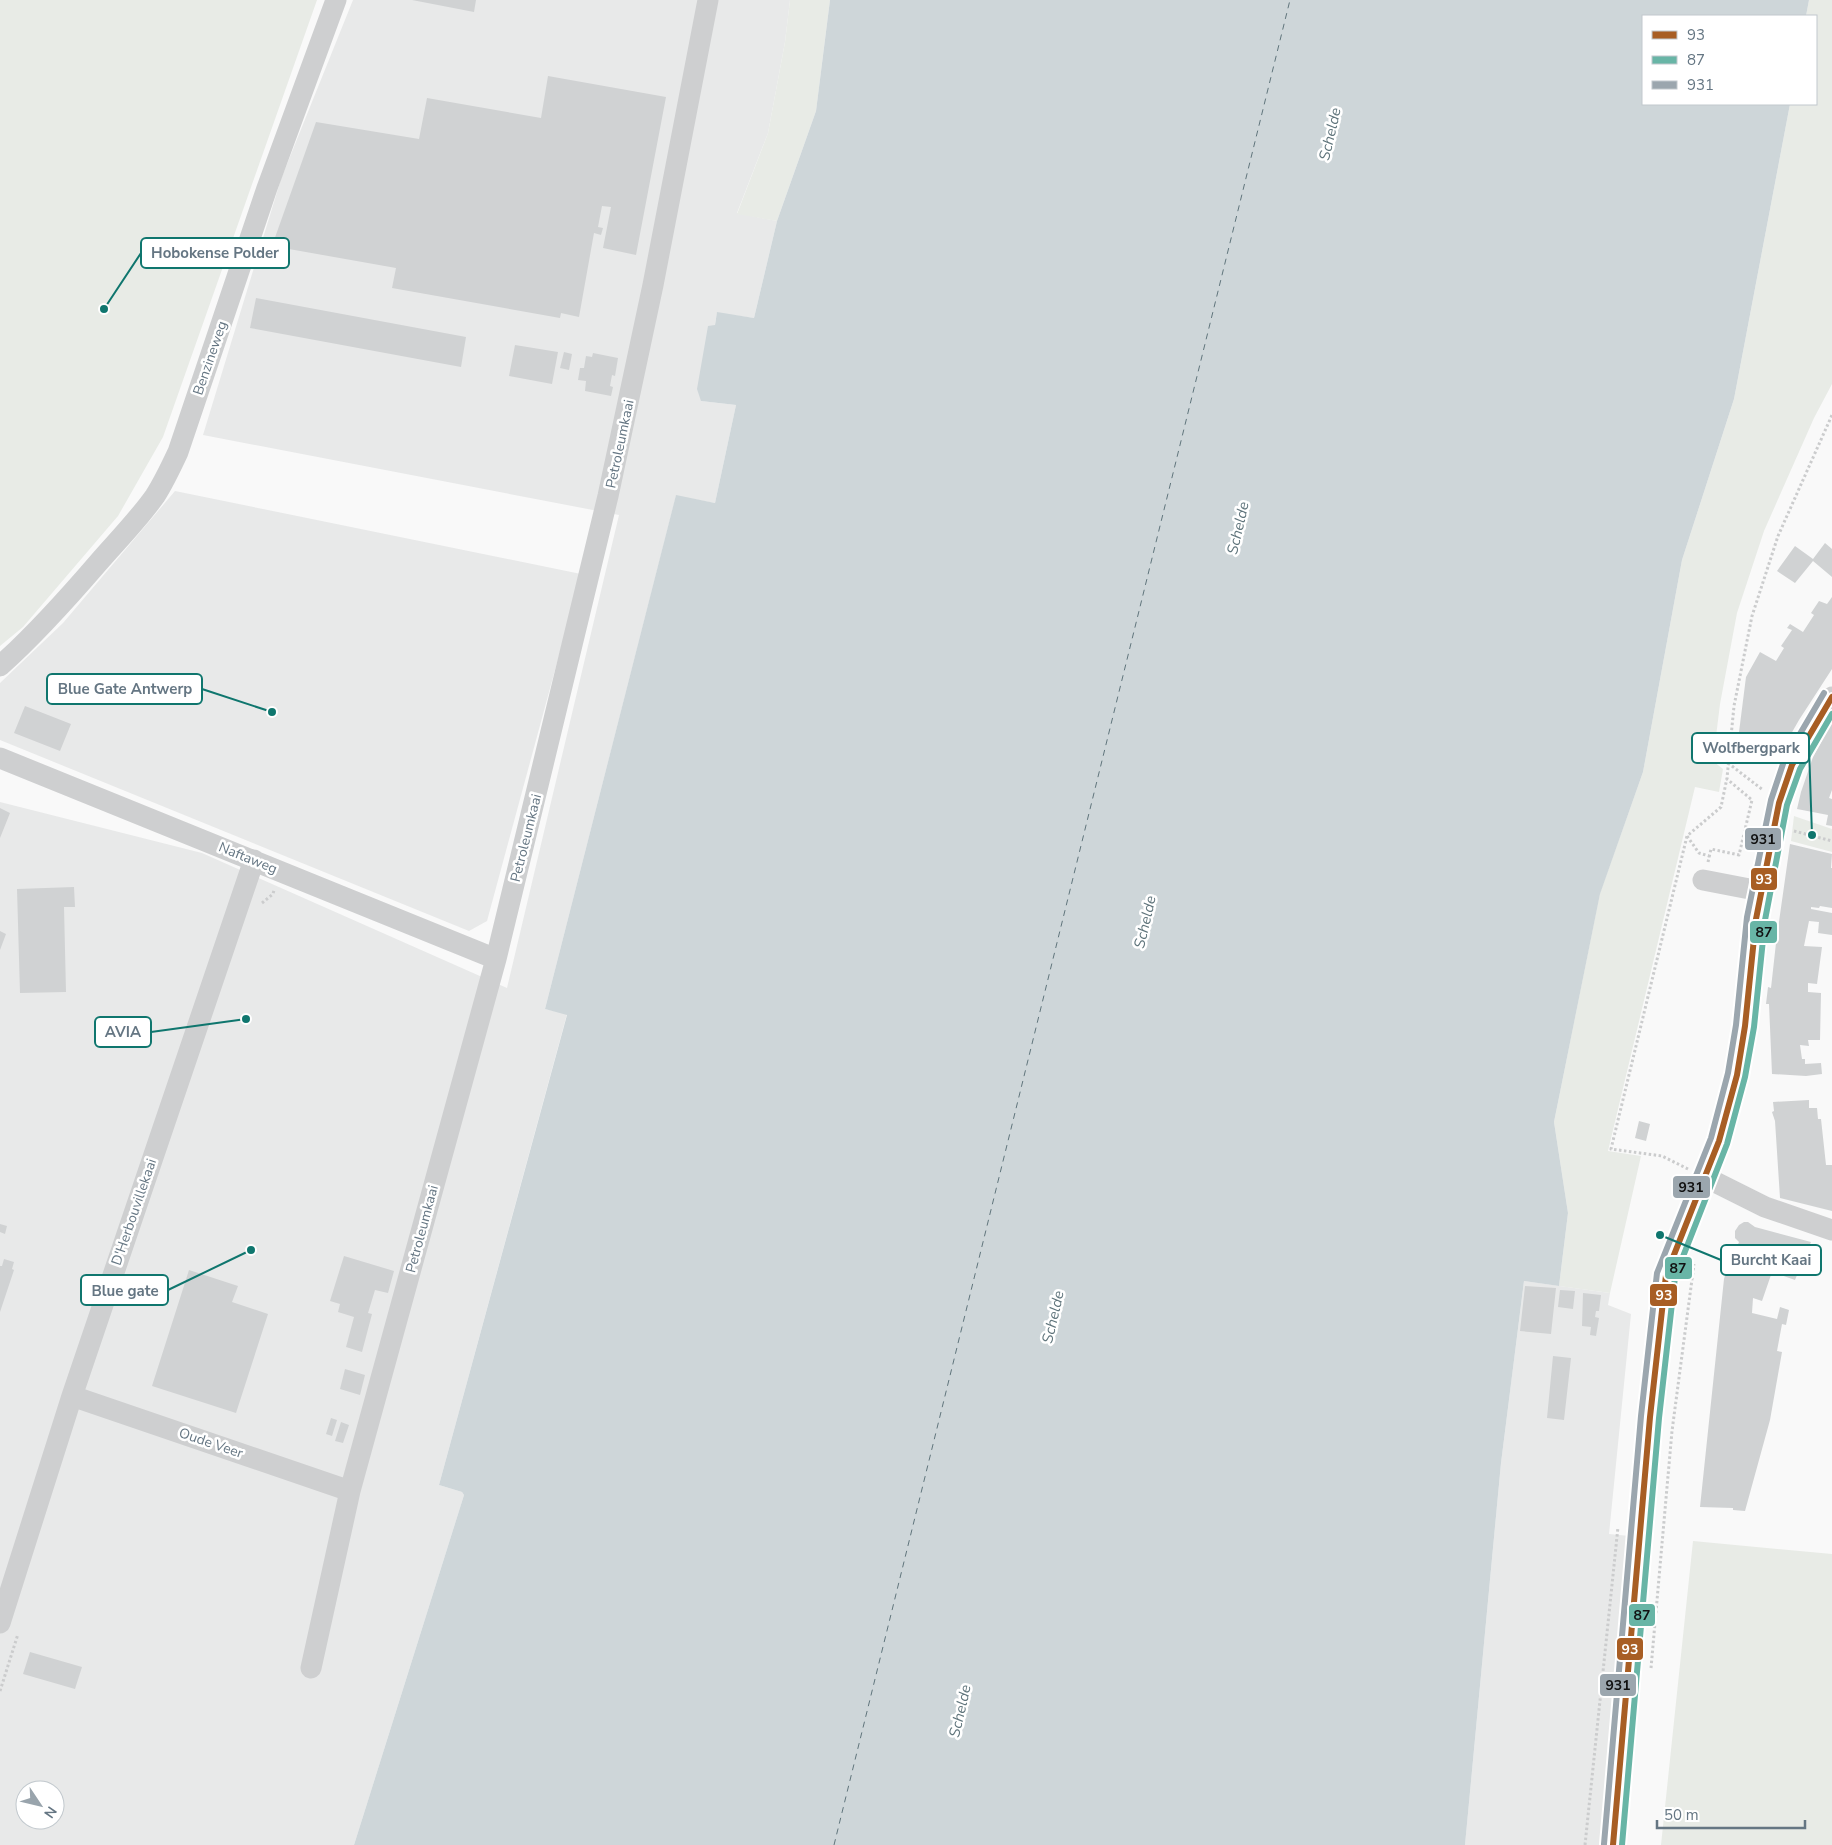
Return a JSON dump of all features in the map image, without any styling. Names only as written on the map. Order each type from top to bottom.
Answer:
[{"type":"street","name":"Benzineweg","points":[[0,666],[32,637],[139,516],[168,473],[178,452],[270,181],[336,0]]},
{"type":"street","name":"Petroleumkaai","points":[[311,1668],[350,1491],[496,959],[608,496],[655,276],[708,0]]},
{"type":"street","points":[[1612,1845],[1649,1426],[1666,1275],[1719,1141],[1737,1075],[1745,1026],[1749,974],[1760,891],[1780,803],[1792,765],[1832,697]]},
{"type":"street","name":"Naftaweg","points":[[0,758],[496,959]]},
{"type":"street","name":"D'Herbouvillekaai","points":[[0,1623],[72,1396],[254,860]]},
{"type":"street","points":[[1703,880],[1760,891]]},
{"type":"street","points":[[1705,1176],[1765,1207],[1832,1230]]},
{"type":"street","name":"Oude Veer","points":[[72,1396],[350,1491]]},
{"type":"path","points":[[1705,1176],[1662,1156],[1612,1149],[1687,836],[1721,807],[1727,778],[1734,706],[1752,616],[1778,536],[1832,415]]},
{"type":"path","points":[[1728,763],[1780,803]]},
{"type":"path","points":[[1703,880],[1711,849],[1739,855],[1752,800],[1727,778]]},
{"type":"path","points":[[1775,825],[1832,841]]},
{"type":"path","points":[[1687,836],[1700,853],[1709,856]]},
{"type":"path","points":[[1651,1669],[1672,1431],[1695,1255]]},
{"type":"shaded area","points":[[0,0],[317,0],[163,437],[118,516],[23,627],[0,646]]},
{"type":"shaded area","points":[[353,0],[790,0],[785,42],[768,133],[737,213],[777,221],[754,318],[717,313],[701,401],[736,405],[715,503],[676,496],[545,1009],[567,1014],[439,1485],[462,1492],[464,1495],[354,1845],[0,1845],[0,802],[202,853],[507,988],[619,515],[203,435],[281,179]]},
{"type":"shaded area","points":[[790,0],[830,0],[816,111],[777,221],[737,214],[768,133],[785,42]]},
{"type":"shaded area","points":[[1809,0],[1832,0],[1832,384],[1814,418],[1764,531],[1737,613],[1720,704],[1713,761],[1723,769],[1719,792],[1695,787],[1608,1151],[1641,1156],[1610,1293],[1559,1286],[1568,1213],[1554,1122],[1600,893],[1643,772],[1682,560],[1734,399],[1790,105],[1817,105],[1817,15],[1806,15]]},
{"type":"shaded area","points":[[175,491],[581,574],[487,921],[469,931],[0,740],[0,683],[63,623]]},
{"type":"shaded area","points":[[1794,816],[1832,829],[1832,852],[1791,841]]},
{"type":"shaded area","points":[[1524,1281],[1610,1293],[1608,1305],[1631,1314],[1609,1534],[1640,1537],[1613,1845],[1465,1845],[1501,1463]]},
{"type":"shaded area","points":[[1693,1541],[1832,1554],[1832,1845],[1661,1845]]},
{"type":"water","name":"Schelde","points":[[830,0],[1809,0],[1806,15],[1642,15],[1642,105],[1790,105],[1734,399],[1682,560],[1643,772],[1600,894],[1554,1122],[1568,1213],[1559,1286],[1524,1281],[1501,1463],[1465,1845],[354,1845],[464,1495],[462,1492],[439,1485],[567,1015],[545,1009],[676,495],[715,503],[736,405],[701,401],[697,389],[708,326],[715,325],[717,312],[754,318],[777,221],[816,111]]},
{"type":"building","points":[[412,0],[476,0],[474,12]]},
{"type":"building","points":[[548,76],[666,97],[636,255],[603,248],[611,207],[602,206],[598,227],[603,228],[601,235],[594,233],[579,317],[561,313],[560,318],[392,288],[396,268],[272,246],[316,122],[419,139],[427,98],[541,118]]},
{"type":"building","points":[[256,298],[466,337],[461,367],[250,328]]},
{"type":"building","points":[[515,345],[558,352],[552,384],[509,376]]},
{"type":"building","points":[[564,352],[572,354],[569,370],[560,368]]},
{"type":"building","points":[[593,353],[618,358],[615,376],[612,375],[610,386],[613,387],[611,396],[585,391],[586,381],[578,380],[580,368],[584,368],[586,356],[592,357]]},
{"type":"building","points":[[1825,543],[1832,549],[1832,577],[1813,561],[1795,583],[1777,571],[1795,546],[1813,559]]},
{"type":"building","points":[[1832,597],[1832,669],[1775,762],[1736,757],[1737,750],[1751,751],[1755,745],[1738,740],[1746,677],[1760,652],[1776,661],[1784,648],[1781,646],[1792,630],[1787,628],[1790,624],[1803,632],[1814,615],[1811,613],[1819,601],[1827,604]]},
{"type":"building","points":[[25,706],[71,724],[60,751],[14,733]]},
{"type":"building","points":[[1832,722],[1832,790],[1829,798],[1832,799],[1832,826],[1826,825],[1828,815],[1797,809],[1813,757]]},
{"type":"building","points":[[0,808],[10,813],[0,838]]},
{"type":"building","points":[[1790,844],[1832,854],[1832,908],[1820,906],[1819,908],[1811,907],[1811,909],[1832,913],[1832,935],[1818,933],[1819,922],[1809,921],[1804,946],[1822,947],[1817,984],[1808,983],[1808,992],[1821,993],[1820,1040],[1808,1040],[1809,1046],[1800,1045],[1802,1059],[1805,1059],[1805,1064],[1821,1063],[1822,1074],[1806,1076],[1772,1074],[1769,1004],[1766,1004],[1768,987],[1771,988]]},
{"type":"building","points":[[74,887],[75,907],[64,907],[66,992],[20,993],[17,889]]},
{"type":"building","points":[[0,931],[6,934],[0,950]]},
{"type":"building","points":[[1809,1100],[1809,1108],[1817,1108],[1818,1119],[1821,1119],[1826,1165],[1832,1165],[1832,1211],[1780,1198],[1775,1121],[1772,1112],[1774,1111],[1773,1102]]},
{"type":"building","points":[[1639,1121],[1650,1124],[1646,1141],[1635,1138]]},
{"type":"building","points":[[1744,1222],[1748,1222],[1755,1227],[1811,1242],[1795,1280],[1772,1272],[1762,1301],[1753,1298],[1752,1313],[1777,1319],[1780,1307],[1789,1310],[1786,1325],[1782,1324],[1777,1351],[1782,1352],[1770,1420],[1745,1511],[1733,1510],[1733,1508],[1700,1507],[1724,1279],[1733,1248],[1736,1249],[1739,1242],[1735,1238],[1735,1231]]},
{"type":"building","points":[[0,1224],[7,1226],[5,1234],[0,1232]]},
{"type":"building","points":[[344,1256],[394,1271],[388,1293],[375,1290],[368,1313],[372,1314],[362,1352],[346,1347],[354,1317],[338,1312],[340,1304],[330,1301]]},
{"type":"building","points":[[4,1259],[14,1262],[12,1269],[14,1270],[0,1312],[0,1266],[2,1266]]},
{"type":"building","points":[[189,1270],[238,1286],[232,1302],[268,1314],[236,1413],[152,1386]]},
{"type":"building","points":[[1525,1286],[1556,1288],[1551,1334],[1520,1331]]},
{"type":"building","points":[[1560,1290],[1575,1291],[1573,1309],[1558,1307]]},
{"type":"building","points":[[1583,1293],[1601,1295],[1599,1311],[1596,1311],[1595,1317],[1599,1318],[1596,1336],[1590,1335],[1591,1327],[1582,1326]]},
{"type":"building","points":[[1553,1356],[1571,1358],[1564,1420],[1547,1418]]},
{"type":"building","points":[[345,1369],[365,1375],[360,1395],[340,1389]]},
{"type":"building","points":[[331,1418],[337,1420],[332,1436],[326,1434]]},
{"type":"building","points":[[341,1422],[349,1425],[343,1443],[335,1441]]},
{"type":"building","points":[[30,1652],[82,1667],[75,1689],[23,1674]]},
{"type":"ferry route","points":[[834,1845],[1290,0]]},
{"type":"transit line","name":"931","points":[[1604,1844],[1641,1416],[1657,1273],[1711,1138],[1728,1073],[1736,1025],[1747,917],[1771,800],[1784,761],[1824,693]]},
{"type":"transit line","name":"93","points":[[1613,1845],[1650,1417],[1666,1275],[1719,1141],[1737,1075],[1745,1026],[1756,919],[1779,803],[1792,765],[1832,697]]},
{"type":"transit line","name":"87","points":[[1622,1845],[1659,1418],[1675,1277],[1727,1144],[1745,1077],[1754,1027],[1765,920],[1787,805],[1800,769],[1832,714]]},
{"type":"place","name":"Hobokense Polder","points":[[104,309]]},
{"type":"place","name":"Blue Gate Antwerp","points":[[272,712]]},
{"type":"place","name":"Wolfbergpark","points":[[1812,835]]},
{"type":"place","name":"AVIA","points":[[246,1019]]},
{"type":"place","name":"Burcht Kaai","points":[[1660,1235]]},
{"type":"place","name":"Blue gate","points":[[251,1250]]}]
